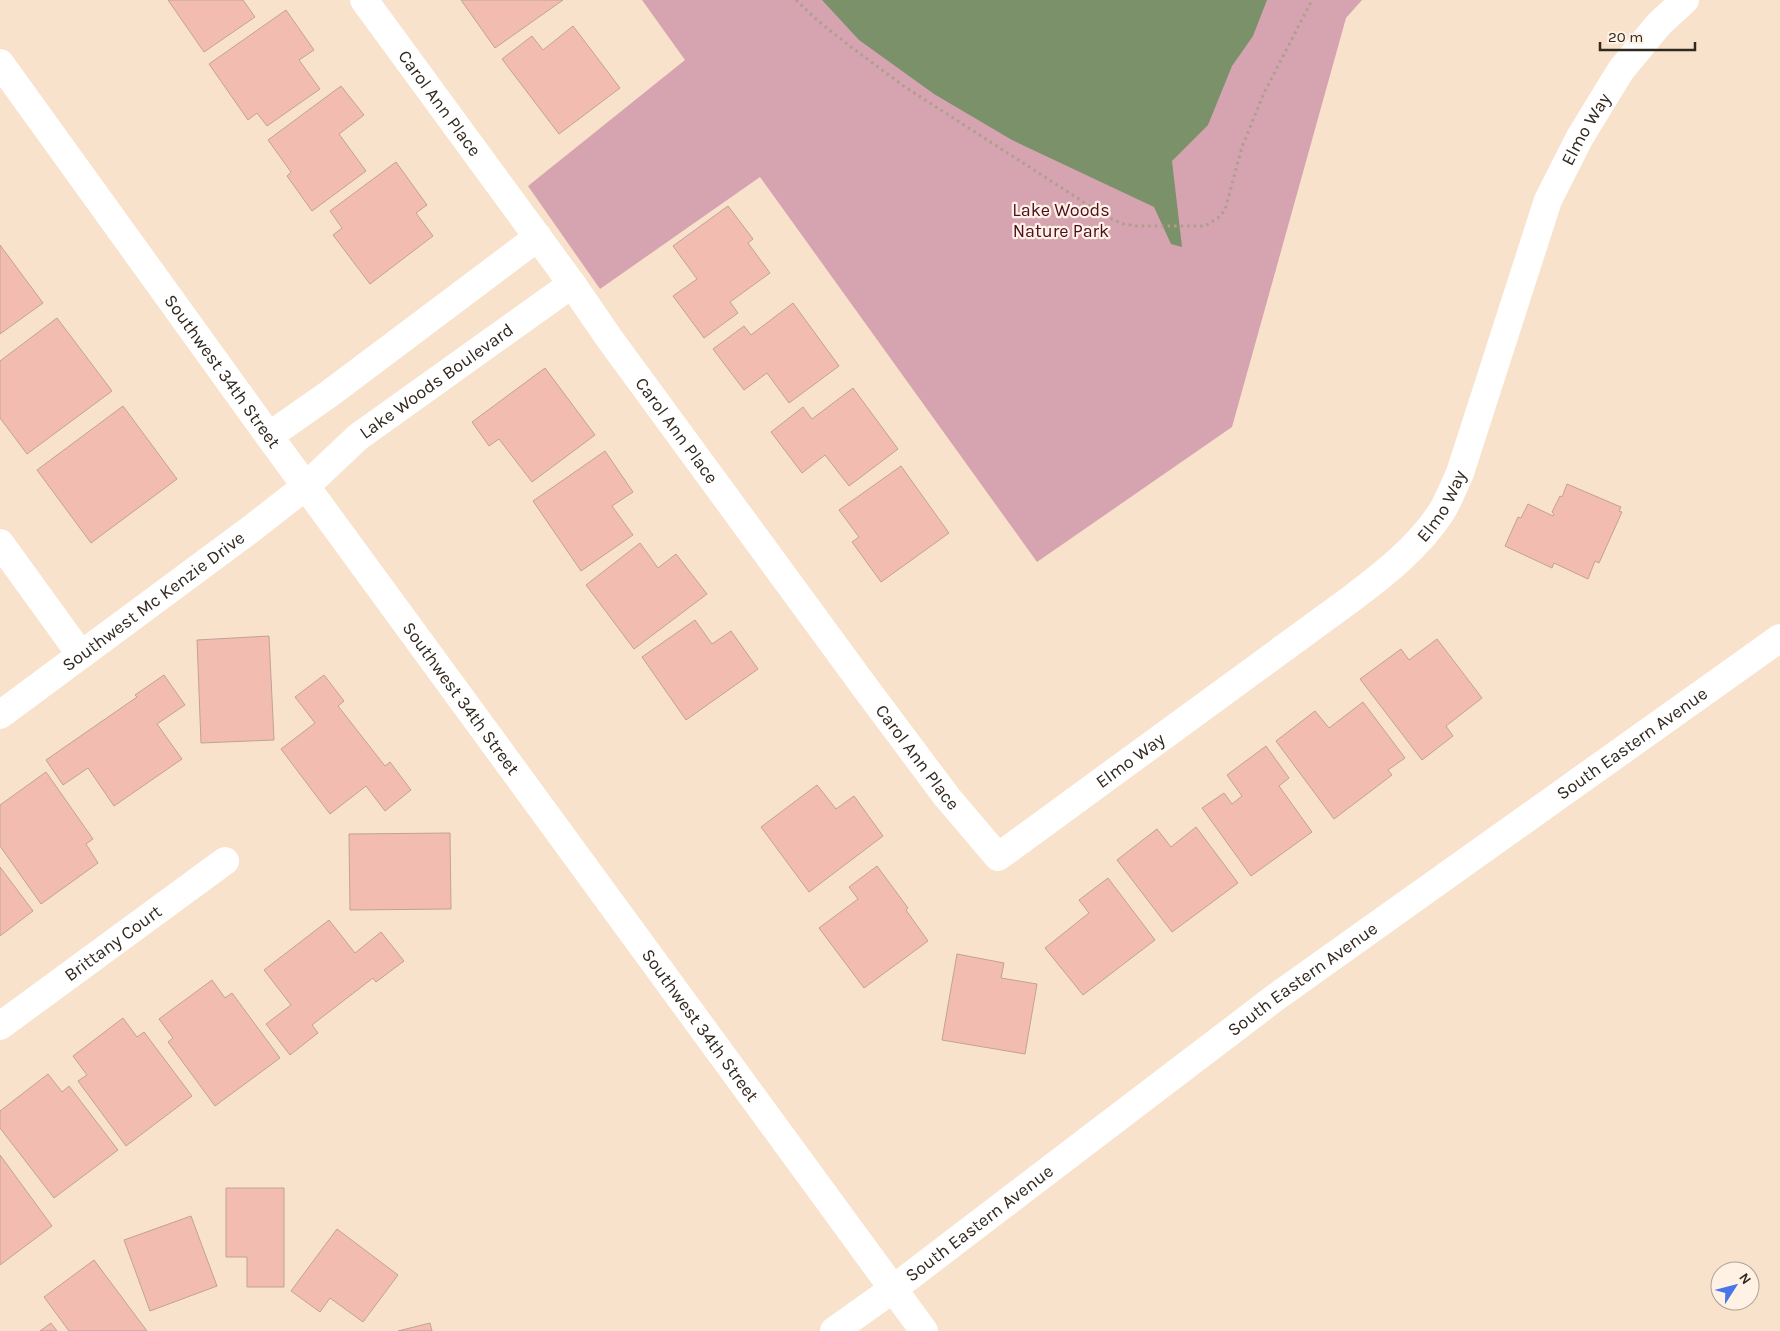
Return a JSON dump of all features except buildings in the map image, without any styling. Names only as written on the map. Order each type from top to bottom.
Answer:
[{"type":"street","name":"Carol Ann Place","points":[[364,0],[870,694],[947,797],[998,857]]},
{"type":"street","name":"Elmo Way","points":[[998,857],[1351,599],[1384,574],[1418,541],[1441,511],[1460,473],[1548,200],[1580,137],[1621,70],[1659,24],[1685,0]]},
{"type":"street","name":"Southwest 34th Street","points":[[0,63],[269,436],[924,1331]]},
{"type":"street","points":[[269,436],[329,394],[538,237]]},
{"type":"street","name":"Lake Woods Boulevard","points":[[306,486],[358,437],[572,284]]},
{"type":"street","name":"Southwest Mc Kenzie Drive","points":[[0,715],[306,486]]},
{"type":"street","points":[[0,543],[81,655]]},
{"type":"street","name":"South Eastern Avenue","points":[[834,1331],[893,1289],[1276,997],[1780,638]]},
{"type":"street","name":"Brittany Court","points":[[0,1026],[225,861]]},
{"type":"path","points":[[796,0],[851,48],[905,87],[1065,191],[1108,217],[1124,224],[1154,227],[1205,226],[1219,217],[1225,210],[1242,147],[1264,93],[1312,0]]},
{"type":"green space","name":"Lake Woods Nature Park","points":[[642,0],[1362,0],[1346,18],[1232,427],[1037,562],[760,177],[600,289],[528,186],[685,60]]},
{"type":"shaded area","points":[[822,0],[1267,0],[1253,36],[1232,66],[1208,125],[1172,161],[1182,247],[1171,244],[1154,207],[1012,140],[934,94],[859,40]]}]
